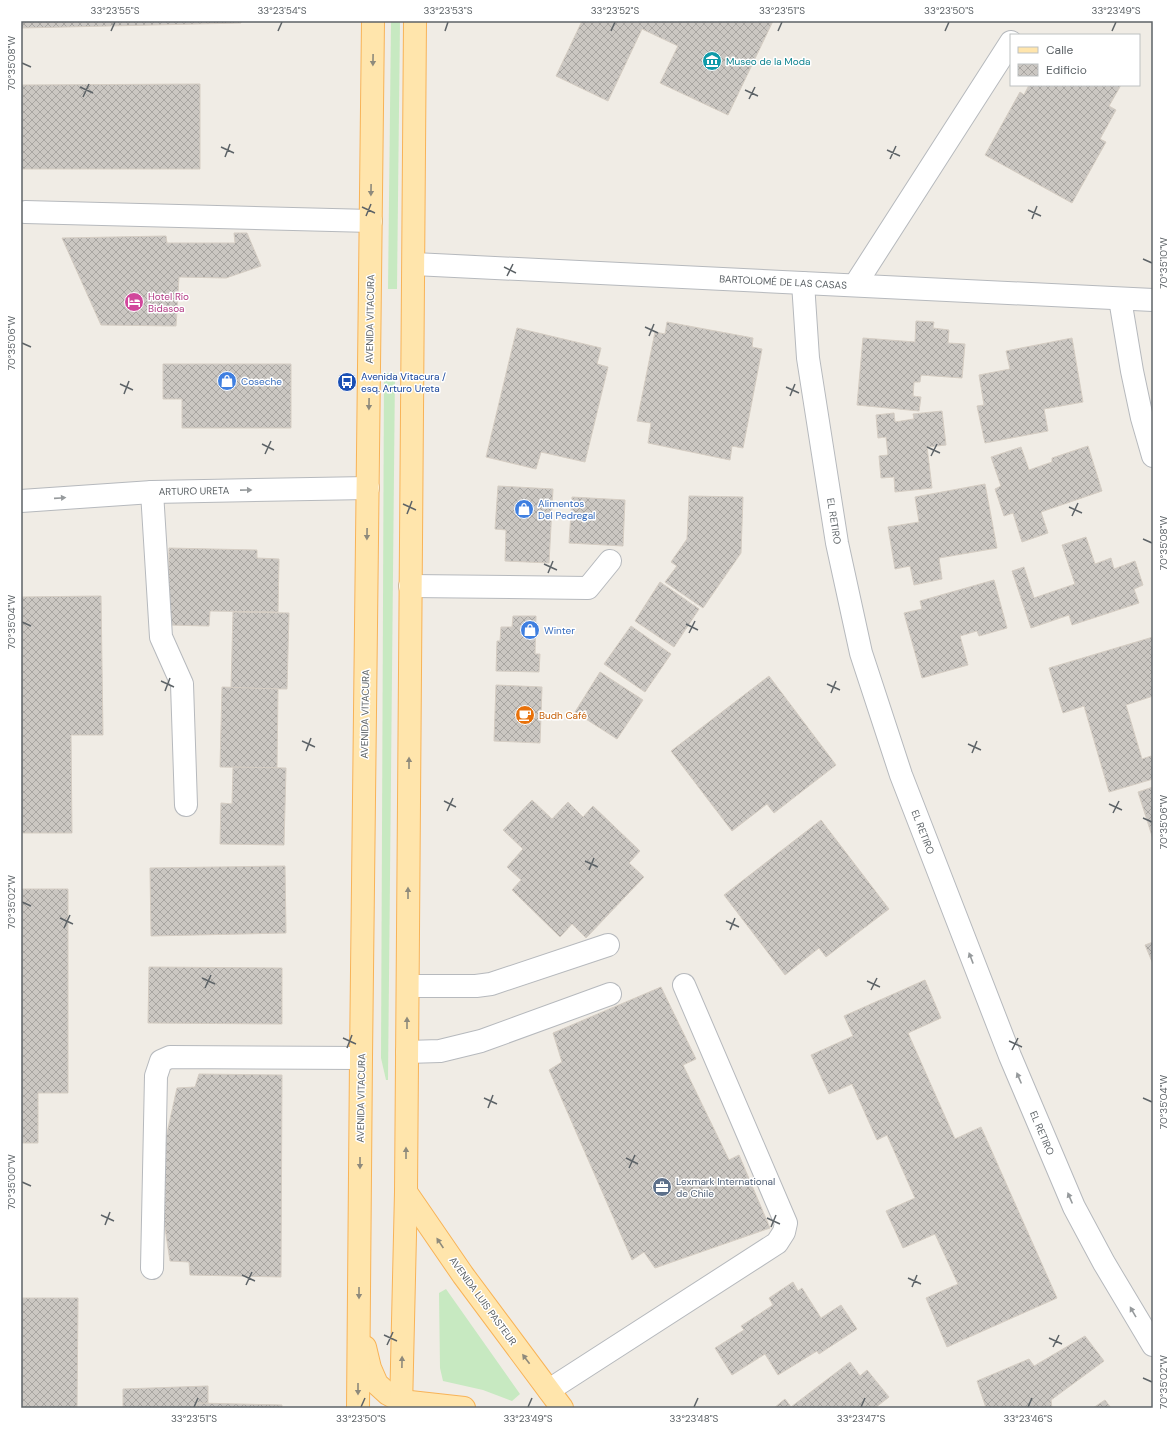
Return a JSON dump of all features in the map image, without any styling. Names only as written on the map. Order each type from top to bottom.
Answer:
[{"type":"main road","name":"AVENIDA VITACURA","points":[[358,1408],[373,21]]},
{"type":"main road","points":[[401,1404],[406,1192],[415,21]]},
{"type":"main road","name":"AVENIDA LUIS PASTEUR","points":[[406,1192],[463,1275],[562,1408]]},
{"type":"main road","points":[[358,1322],[370,1368],[378,1384],[388,1394],[401,1404],[464,1408]]},
{"type":"street","points":[[855,285],[1010,44]]},
{"type":"street","points":[[25,212],[370,221]]},
{"type":"street","name":"BARTOLOMÉ DE LAS CASAS","points":[[414,264],[1153,300]]},
{"type":"street","name":"EL RETIRO","points":[[803,283],[808,358],[837,543],[861,653],[901,775],[1010,1056],[1074,1207],[1104,1263],[1153,1345]]},
{"type":"street","points":[[1120,299],[1132,371],[1142,418],[1153,456]]},
{"type":"street","name":"ARTURO URETA","points":[[21,501],[152,492],[368,488]]},
{"type":"street","points":[[152,492],[161,637],[182,684],[186,806]]},
{"type":"street","points":[[410,586],[588,588],[610,561]]},
{"type":"street","points":[[408,986],[476,986],[491,984],[608,945]]},
{"type":"street","points":[[549,1390],[777,1243],[784,1232],[786,1223],[684,985]]},
{"type":"street","points":[[407,1052],[440,1051],[481,1041],[610,994]]},
{"type":"street","points":[[152,1268],[156,1076],[161,1061],[170,1057],[361,1058]]},
{"type":"green space","points":[[391,21],[400,21],[397,289],[388,289]]},
{"type":"green space","points":[[384,373],[395,373],[388,1080],[386,1080],[381,1058]]},
{"type":"green space","points":[[446,1289],[520,1394],[512,1401],[483,1390],[443,1381],[440,1368],[439,1293]]},
{"type":"building","points":[[21,21],[241,21],[241,23],[21,28]]},
{"type":"building","name":"Museo de la Moda","points":[[582,21],[773,21],[728,115],[660,83],[678,46],[642,29],[608,101],[556,76]]},
{"type":"building","points":[[200,84],[200,169],[21,169],[21,85]]},
{"type":"building","points":[[1028,86],[1120,86],[1109,106],[1116,110],[1100,139],[1106,142],[1072,203],[985,155],[1020,92],[1024,95]]},
{"type":"building","name":"Hotel Río Bidasoa","points":[[234,233],[247,233],[261,266],[226,278],[179,277],[176,326],[101,325],[62,238],[166,236],[167,243],[235,243]]},
{"type":"building","points":[[916,321],[934,322],[933,328],[949,330],[948,343],[965,344],[962,378],[921,375],[920,382],[914,382],[913,396],[921,397],[919,411],[857,405],[863,338],[915,342]]},
{"type":"building","points":[[667,322],[753,338],[752,347],[762,349],[743,448],[732,446],[730,460],[648,443],[651,423],[637,421],[655,332],[665,334]]},
{"type":"building","points":[[517,328],[601,348],[597,364],[608,367],[585,462],[541,452],[536,469],[486,457]]},
{"type":"building","points":[[1072,338],[1083,402],[1044,409],[1048,431],[985,443],[977,406],[984,405],[979,375],[1010,369],[1006,351]]},
{"type":"building","name":"Coseche","points":[[163,364],[291,364],[291,428],[182,428],[182,399],[163,399]]},
{"type":"building","points":[[942,411],[946,445],[927,447],[932,488],[895,492],[894,477],[881,478],[879,456],[888,455],[886,437],[878,438],[876,415],[894,413],[895,422],[914,419],[913,414]]},
{"type":"building","points":[[1088,446],[1102,491],[1041,512],[1048,533],[1022,542],[1013,513],[1004,516],[995,489],[1001,486],[991,457],[1021,447],[1029,470],[1052,462],[1052,458]]},
{"type":"building","points":[[985,484],[997,548],[939,558],[942,579],[914,585],[910,566],[895,569],[888,527],[919,522],[915,497]]},
{"type":"building","name":"Alimentos Del Pedregal","points":[[498,486],[553,489],[549,563],[505,561],[506,530],[495,529]]},
{"type":"building","points":[[689,496],[743,497],[741,553],[703,608],[665,582],[677,566],[671,562],[687,539]]},
{"type":"building","points":[[572,497],[625,500],[623,546],[569,543]]},
{"type":"building","points":[[1086,537],[1095,564],[1111,558],[1114,569],[1135,561],[1143,585],[1134,589],[1139,603],[1072,625],[1069,615],[1031,628],[1012,571],[1024,567],[1034,598],[1075,584],[1062,545]]},
{"type":"building","points":[[169,548],[257,550],[257,558],[279,559],[278,612],[210,611],[209,626],[168,625]]},
{"type":"building","points":[[994,580],[1007,628],[979,636],[977,631],[960,636],[968,665],[922,678],[904,613],[922,609],[920,601]]},
{"type":"building","points":[[660,582],[699,609],[674,647],[635,621]]},
{"type":"building","points":[[101,596],[103,735],[71,735],[72,833],[21,833],[21,597]]},
{"type":"building","points":[[233,612],[289,613],[287,689],[231,688]]},
{"type":"building","points":[[513,616],[536,616],[535,654],[540,654],[539,672],[496,671],[497,641],[500,641],[501,627],[512,627]]},
{"type":"building","points":[[631,626],[671,654],[645,692],[604,664]]},
{"type":"building","points":[[1153,637],[1153,696],[1126,705],[1142,759],[1151,756],[1153,762],[1153,779],[1109,792],[1084,706],[1063,713],[1049,668]]},
{"type":"building","points":[[600,672],[643,700],[617,739],[575,712]]},
{"type":"building","points":[[769,676],[836,765],[774,813],[767,804],[732,831],[671,751]]},
{"type":"building","points":[[496,685],[542,687],[540,743],[494,741]]},
{"type":"building","points":[[222,687],[278,689],[277,768],[220,767]]},
{"type":"building","points":[[233,767],[286,768],[284,845],[220,844],[221,803],[232,804]]},
{"type":"building","points":[[1153,787],[1153,839],[1138,792]]},
{"type":"building","points":[[532,800],[552,819],[568,802],[583,817],[593,806],[640,851],[629,863],[644,877],[586,938],[572,924],[560,937],[512,890],[521,880],[507,867],[523,849],[503,830]]},
{"type":"building","points":[[821,820],[889,909],[826,957],[819,948],[785,975],[724,895]]},
{"type":"building","points":[[285,866],[286,933],[151,936],[150,868]]},
{"type":"building","points":[[21,889],[68,889],[68,1093],[38,1093],[38,1143],[21,1143]]},
{"type":"building","points":[[1153,942],[1153,964],[1145,945]]},
{"type":"building","points":[[149,967],[282,968],[282,1024],[148,1023]]},
{"type":"building","points":[[925,980],[941,1018],[908,1033],[955,1139],[981,1127],[1057,1298],[947,1347],[926,1298],[958,1284],[935,1234],[903,1248],[886,1211],[915,1198],[887,1135],[877,1140],[852,1084],[829,1094],[811,1055],[853,1036],[844,1016]]},
{"type":"building","points":[[661,987],[696,1059],[683,1065],[729,1160],[739,1155],[770,1228],[655,1268],[644,1252],[632,1260],[549,1070],[562,1062],[553,1033]]},
{"type":"building","points":[[199,1074],[282,1075],[281,1277],[190,1275],[189,1262],[170,1261],[162,1208],[159,1169],[177,1088],[195,1087]]},
{"type":"building","points":[[793,1282],[798,1291],[802,1288],[821,1318],[841,1305],[857,1329],[819,1354],[817,1351],[778,1375],[765,1354],[732,1375],[715,1348],[744,1330],[741,1326],[773,1305],[769,1298]]},
{"type":"building","points":[[21,1298],[78,1298],[77,1408],[21,1408]]},
{"type":"building","points":[[1085,1336],[1104,1361],[1051,1400],[1052,1408],[986,1408],[977,1381],[1029,1359],[1034,1366]]},
{"type":"building","points":[[850,1362],[860,1376],[867,1370],[889,1397],[875,1408],[774,1408],[785,1399],[791,1407]]},
{"type":"building","points":[[208,1386],[208,1404],[197,1403],[197,1408],[123,1408],[123,1389]]},
{"type":"building","points":[[1105,1400],[1111,1408],[1093,1408]]},
{"type":"building","points":[[197,1403],[282,1405],[282,1408],[197,1408]]},
{"type":"place","name":"Museo de la Moda","points":[[712,61]]},
{"type":"place","name":"Hotel Río Bidasoa","points":[[134,302]]},
{"type":"place","name":"Coseche","points":[[227,381]]},
{"type":"place","name":"Avenida Vitacura / esq. Arturo Ureta","points":[[347,382]]},
{"type":"place","name":"Alimentos Del Pedregal","points":[[524,509]]},
{"type":"place","name":"Winter","points":[[530,630]]},
{"type":"place","name":"Budh Café","points":[[525,715]]},
{"type":"place","name":"Lexmark International de Chile","points":[[662,1187]]}]
